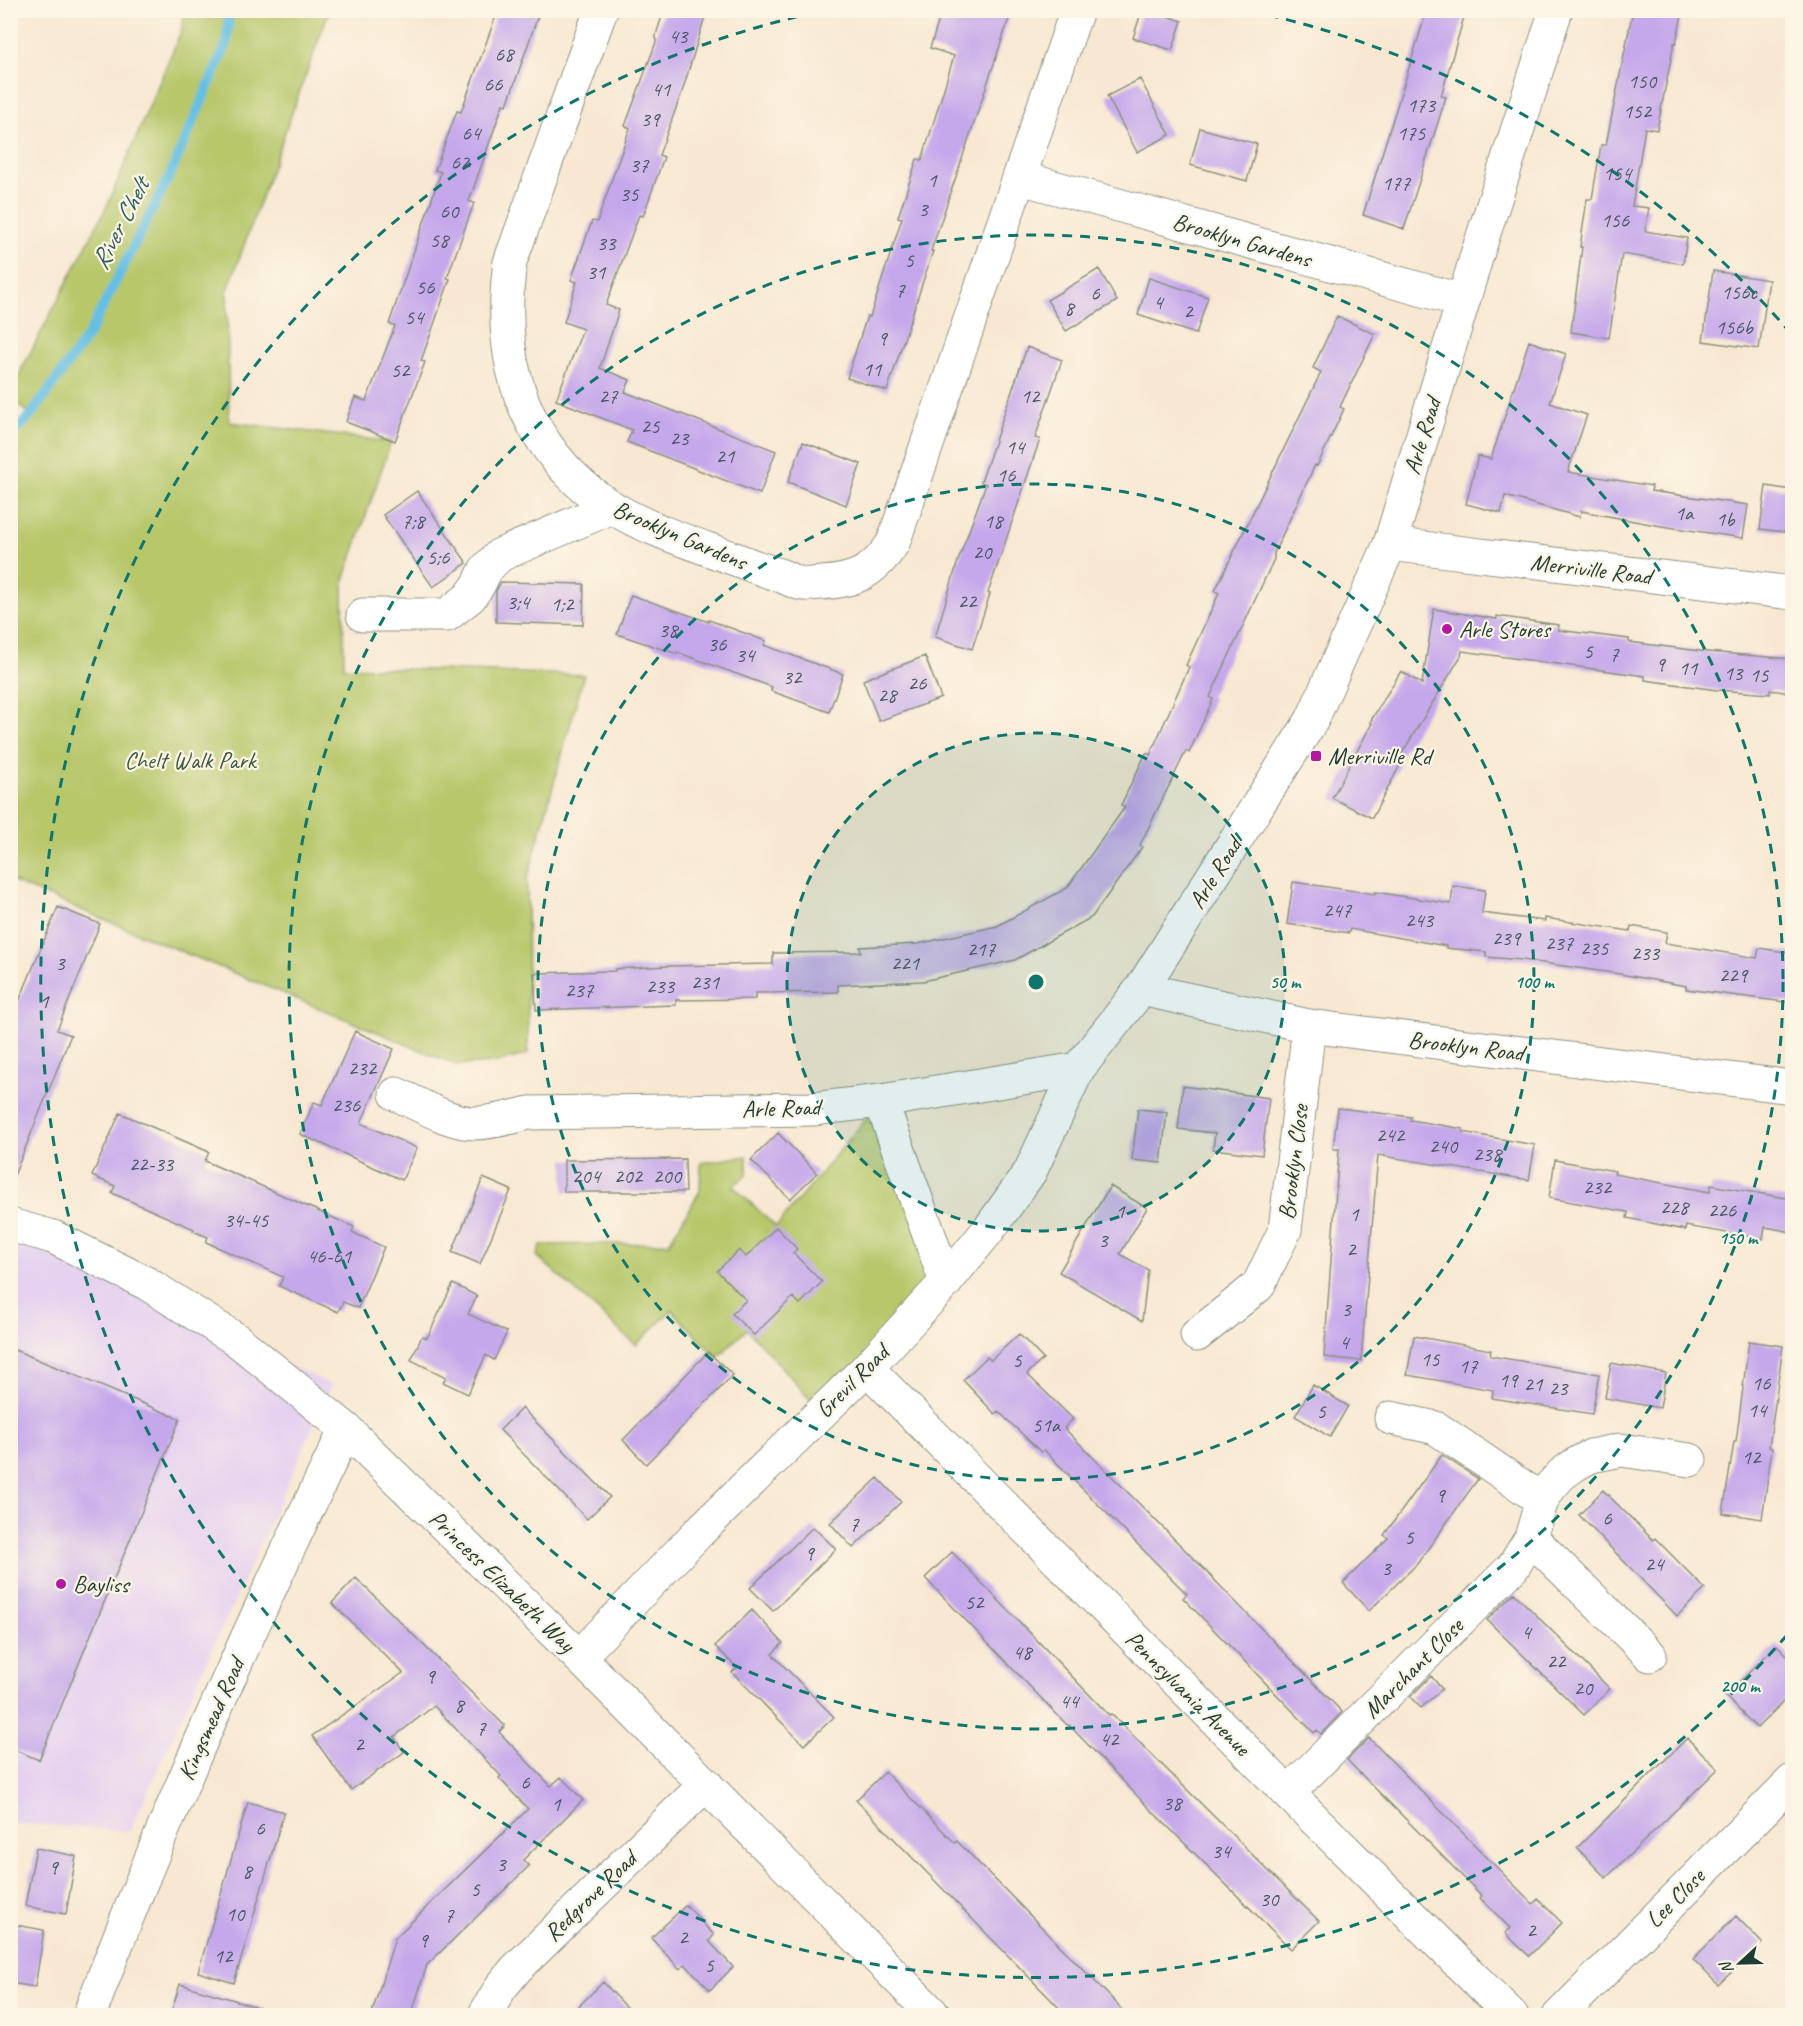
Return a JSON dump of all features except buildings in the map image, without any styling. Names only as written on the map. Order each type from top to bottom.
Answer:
[{"type":"street","name":"Brooklyn Gardens","points":[[601,10],[510,262],[506,291],[506,320],[508,348],[514,376],[539,434],[559,462],[583,487],[610,508],[640,524],[802,584],[840,582],[857,577],[884,557],[893,543],[1077,10]]},
{"type":"street","name":"Arle Road","points":[[396,1094],[455,1120],[472,1123],[529,1113],[812,1109],[881,1101],[1078,1069],[1142,989],[1312,720],[1390,544],[1463,301],[1556,10]]},
{"type":"street","name":"Brooklyn Gardens","points":[[1020,178],[1463,301]]},
{"type":"street","points":[[363,615],[447,615],[470,597],[486,569],[500,555],[610,508]]},
{"type":"street","name":"Merriville Road","points":[[1390,544],[1792,593]]},
{"type":"street","name":"Brooklyn Road","points":[[1142,989],[1310,1026],[1792,1088]]},
{"type":"street","name":"Brooklyn Close","points":[[1197,1335],[1258,1286],[1285,1230],[1310,1026]]},
{"type":"street","name":"Grevil Road","points":[[579,1657],[699,1532],[867,1368],[946,1282],[990,1228],[1030,1172],[1078,1069]]},
{"type":"street","points":[[881,1101],[946,1282]]},
{"type":"street","name":"Princess Elizabeth Way","points":[[10,1225],[53,1237],[146,1282],[237,1340],[346,1429],[579,1657],[935,2016]]},
{"type":"street","name":"Pennsylvania Avenue","points":[[867,1368],[1512,2016]]},
{"type":"street","points":[[1391,1418],[1436,1428],[1542,1500]]},
{"type":"street","name":"Kingsmead Road","points":[[88,2016],[209,1721],[346,1429]]},
{"type":"street","name":"Marchant Close","points":[[1288,1793],[1513,1567],[1531,1538],[1542,1500],[1563,1474],[1576,1464],[1598,1454],[1621,1450],[1690,1460]]},
{"type":"street","points":[[1531,1538],[1650,1655]]},
{"type":"street","name":"Lee Close","points":[[1559,2016],[1792,1781]]},
{"type":"street","name":"Redgrove Road","points":[[484,2016],[501,1987],[516,1969],[706,1785]]},
{"type":"shaded area","points":[[10,1236],[332,1385],[130,1831],[11,1823]]},
{"type":"green space","name":"Chelt Walk Park","points":[[183,11],[329,11],[227,292],[229,422],[391,442],[343,583],[344,667],[584,675],[527,880],[528,1054],[495,1063],[457,1065],[11,881],[10,437],[32,414],[11,401],[11,390],[108,204],[182,29]]},
{"type":"green space","points":[[881,1101],[946,1282],[822,1412],[747,1329],[717,1358],[672,1310],[636,1345],[537,1256],[541,1245],[669,1243],[700,1191],[701,1163],[747,1156],[747,1175],[733,1186],[776,1227]]},
{"type":"waterway","name":"River Chelt","points":[[10,437],[32,414],[89,334],[169,177],[227,43],[229,10]]},
{"type":"place","name":"Arle Stores","points":[[1447,629]]},
{"type":"place","name":"Merriville Rd","points":[[1316,756]]},
{"type":"place","name":"Bayliss","points":[[61,1584]]}]
